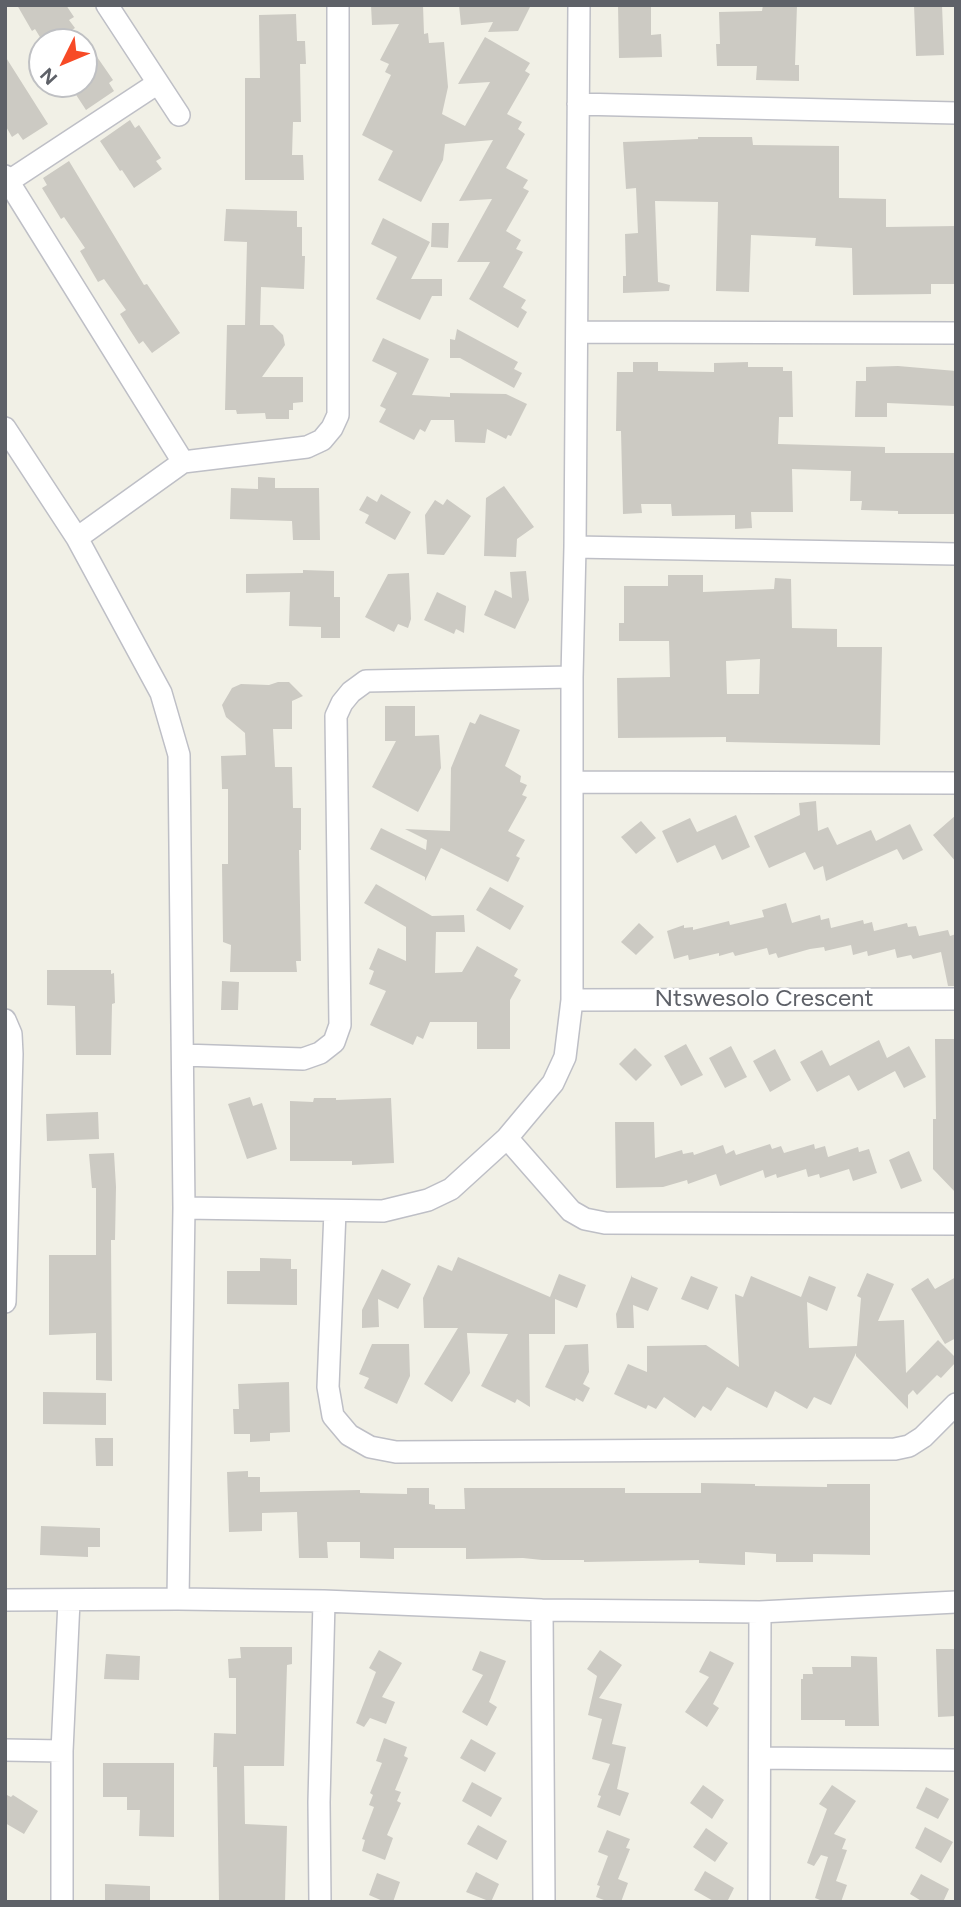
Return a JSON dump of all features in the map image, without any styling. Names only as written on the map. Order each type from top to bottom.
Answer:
[{"type":"street","points":[[107,5],[178,115]]},
{"type":"street","points":[[77,538],[183,462],[307,447],[322,440],[332,428],[338,415],[338,5]]},
{"type":"street","points":[[184,1208],[383,1211],[428,1200],[451,1189],[507,1138],[561,1071],[572,1000],[572,677],[579,5]]},
{"type":"street","points":[[158,83],[7,178],[183,462]]},
{"type":"street","points":[[579,104],[956,113]]},
{"type":"street","points":[[577,332],[956,333]]},
{"type":"street","points":[[5,428],[77,538],[161,692],[179,755],[184,1208],[178,1598]]},
{"type":"street","points":[[575,547],[956,554]]},
{"type":"street","points":[[183,1055],[303,1059],[320,1053],[334,1042],[340,1025],[336,716],[351,692],[366,681],[572,677]]},
{"type":"street","points":[[573,782],[956,783]]},
{"type":"street","name":"Ntswesolo Crescent","points":[[572,1000],[956,999]]},
{"type":"street","points":[[5,1020],[11,1034],[12,1054],[5,1301]]},
{"type":"street","points":[[507,1138],[571,1211],[585,1219],[605,1223],[956,1224]]},
{"type":"street","points":[[335,1211],[328,1387],[333,1416],[349,1434],[370,1447],[396,1452],[895,1449],[909,1446],[923,1437],[956,1404]]},
{"type":"street","points":[[5,1600],[178,1598],[542,1610],[760,1612],[956,1602]]},
{"type":"street","points":[[62,1902],[62,1751],[69,1601]]},
{"type":"street","points":[[320,1902],[324,1601]]},
{"type":"street","points":[[542,1610],[544,1902]]},
{"type":"street","points":[[758,1902],[760,1612]]},
{"type":"street","points":[[5,1750],[62,1751]]},
{"type":"street","points":[[760,1758],[956,1760]]},
{"type":"building","points":[[17,5],[66,5],[74,17],[69,20],[75,28],[30,28]]},
{"type":"building","points":[[371,5],[423,5],[424,34],[428,33],[429,43],[444,42],[448,87],[442,114],[465,126],[490,82],[458,84],[485,37],[530,63],[525,71],[530,74],[507,114],[522,122],[518,129],[525,134],[506,168],[528,180],[523,188],[529,191],[506,231],[521,240],[516,249],[523,252],[503,287],[526,300],[521,308],[527,312],[518,328],[469,299],[490,262],[457,262],[492,199],[459,201],[493,140],[445,144],[443,160],[421,202],[378,180],[393,151],[362,135],[391,75],[385,72],[389,64],[380,60],[399,24],[372,25]]},
{"type":"building","points":[[459,5],[531,5],[518,31],[488,32],[493,22],[461,25]]},
{"type":"building","points":[[618,5],[651,5],[651,35],[661,34],[662,57],[619,58]]},
{"type":"building","points":[[763,5],[797,5],[795,65],[799,65],[799,81],[756,80],[757,66],[717,66],[716,44],[720,44],[719,12],[762,11]]},
{"type":"building","points":[[914,5],[942,5],[944,55],[916,56]]},
{"type":"building","points":[[296,14],[297,41],[305,41],[306,64],[300,64],[301,122],[293,122],[292,155],[303,155],[304,180],[245,180],[245,78],[260,78],[259,15]]},
{"type":"building","points":[[5,56],[28,92],[28,98],[32,98],[48,124],[23,140],[18,133],[12,137],[5,125]]},
{"type":"building","points":[[98,58],[113,80],[109,83],[114,91],[86,110],[78,98],[98,98]]},
{"type":"building","points":[[130,120],[135,128],[139,125],[161,158],[156,161],[162,169],[134,188],[100,141]]},
{"type":"building","points":[[752,137],[753,145],[839,146],[839,198],[886,199],[886,227],[956,226],[956,284],[931,284],[931,294],[853,295],[852,248],[815,246],[816,238],[751,235],[749,292],[716,291],[718,202],[655,201],[658,282],[670,285],[669,291],[623,293],[623,276],[626,276],[625,234],[638,233],[636,188],[626,189],[623,142]]},
{"type":"building","points":[[69,161],[144,285],[147,284],[180,333],[152,353],[143,341],[139,344],[120,314],[126,310],[104,279],[98,282],[80,251],[85,248],[64,217],[61,219],[42,188],[47,185],[43,178]]},
{"type":"building","points":[[226,209],[297,211],[297,227],[302,227],[304,289],[261,287],[260,325],[273,325],[283,335],[285,345],[262,377],[303,377],[303,402],[293,403],[293,410],[289,410],[289,419],[266,419],[265,413],[237,414],[236,410],[225,410],[227,325],[245,325],[247,242],[224,241]]},
{"type":"building","points":[[383,218],[430,242],[411,279],[442,279],[442,296],[432,296],[420,320],[376,299],[397,257],[371,244]]},
{"type":"building","points":[[432,223],[449,223],[448,248],[431,247]]},
{"type":"building","points":[[457,329],[518,362],[514,369],[522,373],[514,388],[460,358],[450,358],[450,339],[455,340]]},
{"type":"building","points":[[383,338],[429,359],[412,395],[450,397],[450,393],[506,394],[527,404],[511,436],[508,435],[506,439],[487,429],[485,443],[455,442],[454,420],[431,420],[425,432],[420,429],[414,440],[379,422],[386,409],[380,406],[397,373],[372,361]]},
{"type":"building","points":[[633,362],[658,362],[658,371],[714,372],[714,363],[748,362],[748,367],[783,367],[783,371],[792,371],[793,417],[779,417],[778,444],[885,447],[885,453],[956,453],[956,514],[898,514],[898,511],[861,510],[862,501],[850,501],[851,471],[792,469],[793,512],[751,512],[752,528],[735,529],[735,515],[672,516],[671,504],[641,504],[642,513],[623,514],[621,431],[616,431],[617,372],[633,372]]},
{"type":"building","points":[[898,366],[956,371],[956,406],[887,403],[887,417],[855,417],[856,381],[866,381],[866,367]]},
{"type":"building","points":[[258,477],[275,478],[275,488],[319,488],[320,540],[293,540],[292,521],[230,519],[231,488],[258,489]]},
{"type":"building","points":[[504,486],[534,527],[517,539],[516,557],[484,556],[486,498]]},
{"type":"building","points":[[381,494],[411,512],[395,540],[365,523],[369,515],[359,510],[367,496],[377,502]]},
{"type":"building","points":[[447,499],[471,516],[444,555],[427,554],[425,515],[435,500],[443,505]]},
{"type":"building","points":[[303,570],[334,571],[334,597],[340,597],[340,638],[321,638],[321,627],[289,626],[290,592],[246,593],[246,574],[303,573]]},
{"type":"building","points":[[526,571],[529,600],[515,629],[484,615],[495,590],[512,598],[510,572]]},
{"type":"building","points":[[409,573],[411,619],[408,628],[398,624],[394,632],[365,617],[388,574]]},
{"type":"building","points":[[668,575],[703,575],[703,592],[774,589],[775,578],[791,579],[792,628],[837,629],[837,647],[882,647],[880,745],[726,742],[726,737],[618,738],[617,678],[670,677],[669,641],[619,641],[619,623],[624,623],[624,586],[668,586]],"holes":[[[760,659],[759,694],[727,694],[726,661]]]},
{"type":"building","points":[[437,592],[466,606],[464,633],[456,629],[454,634],[424,620]]},
{"type":"building","points":[[289,682],[303,696],[292,701],[292,729],[273,729],[275,767],[292,767],[293,808],[301,808],[301,961],[296,961],[297,972],[230,972],[231,945],[223,942],[222,864],[228,864],[228,789],[222,789],[221,756],[246,755],[245,733],[226,717],[222,705],[232,688],[241,684],[269,685]]},
{"type":"building","points":[[385,706],[415,706],[415,736],[439,735],[441,768],[418,812],[372,787],[396,741],[385,741]]},
{"type":"building","points":[[480,714],[520,730],[505,766],[521,776],[520,782],[527,785],[522,795],[527,797],[508,831],[525,840],[516,856],[520,858],[508,882],[441,848],[425,881],[425,877],[370,849],[381,828],[426,850],[427,840],[405,829],[450,831],[451,768],[470,722],[475,724]]},
{"type":"building","points":[[816,801],[818,831],[828,827],[837,845],[871,830],[876,841],[910,824],[923,850],[903,860],[897,849],[826,881],[823,866],[814,870],[805,852],[769,868],[754,836],[800,815],[799,803]]},
{"type":"building","points":[[736,815],[750,847],[722,860],[715,845],[677,863],[662,831],[690,818],[697,832]]},
{"type":"building","points":[[956,815],[956,862],[933,835]]},
{"type":"building","points":[[641,821],[656,838],[636,854],[621,837]]},
{"type":"building","points":[[376,884],[432,916],[464,915],[465,932],[436,932],[435,973],[462,972],[477,946],[518,969],[514,976],[521,980],[510,1000],[510,1049],[477,1049],[477,1022],[430,1022],[423,1039],[417,1036],[413,1045],[370,1025],[386,991],[369,984],[374,971],[369,969],[378,948],[406,961],[406,927],[364,903]]},
{"type":"building","points":[[490,887],[524,906],[510,930],[476,910]]},
{"type":"building","points":[[786,903],[792,923],[820,915],[821,920],[829,918],[831,928],[863,920],[864,924],[872,922],[874,931],[907,923],[908,927],[916,926],[919,936],[948,930],[950,936],[956,934],[956,986],[948,986],[941,952],[913,959],[911,955],[897,958],[895,949],[868,956],[867,951],[853,955],[851,945],[825,951],[824,947],[810,949],[778,958],[776,953],[769,955],[767,948],[735,956],[733,952],[689,960],[688,955],[674,959],[667,931],[684,925],[684,928],[693,927],[693,930],[729,921],[730,925],[764,917],[762,910]]},
{"type":"building","points":[[639,923],[654,937],[636,955],[621,942]]},
{"type":"building","points":[[47,970],[111,970],[111,974],[114,973],[111,1055],[76,1055],[75,1006],[47,1005]]},
{"type":"building","points":[[222,981],[239,982],[238,1010],[221,1010]]},
{"type":"building","points":[[935,1039],[956,1039],[956,1193],[933,1169],[933,1119],[936,1119]]},
{"type":"building","points":[[879,1040],[887,1058],[909,1046],[926,1077],[904,1088],[895,1071],[858,1091],[849,1075],[817,1092],[800,1062],[822,1050],[830,1066]]},
{"type":"building","points":[[686,1044],[703,1075],[681,1086],[664,1056]]},
{"type":"building","points":[[731,1046],[747,1077],[725,1088],[709,1058]]},
{"type":"building","points":[[635,1048],[652,1065],[636,1081],[619,1064]]},
{"type":"building","points":[[775,1049],[791,1080],[770,1092],[753,1061]]},
{"type":"building","points":[[250,1097],[253,1106],[262,1103],[277,1149],[247,1159],[228,1104]]},
{"type":"building","points":[[314,1098],[391,1098],[394,1163],[352,1165],[352,1161],[290,1161],[290,1101],[313,1102]]},
{"type":"building","points":[[98,1112],[99,1139],[47,1141],[46,1114]]},
{"type":"building","points":[[615,1122],[654,1122],[655,1158],[682,1150],[683,1154],[693,1152],[694,1155],[723,1145],[726,1154],[734,1150],[736,1155],[770,1144],[772,1149],[781,1146],[784,1153],[814,1144],[815,1149],[825,1146],[828,1157],[858,1147],[859,1152],[869,1149],[877,1173],[853,1181],[849,1169],[820,1178],[819,1174],[808,1177],[806,1169],[777,1178],[776,1174],[765,1178],[763,1170],[720,1186],[716,1174],[688,1184],[687,1180],[663,1187],[616,1188]]},
{"type":"building","points":[[909,1151],[922,1181],[901,1189],[889,1160]]},
{"type":"building","points":[[114,1153],[116,1187],[115,1240],[111,1240],[112,1381],[96,1380],[96,1333],[49,1335],[49,1255],[96,1255],[96,1188],[92,1188],[89,1154]]},
{"type":"building","points":[[458,1257],[550,1297],[559,1274],[586,1285],[577,1308],[555,1299],[555,1334],[529,1334],[530,1407],[517,1399],[515,1403],[481,1386],[508,1334],[467,1333],[470,1373],[452,1402],[424,1384],[458,1328],[424,1328],[423,1298],[438,1265],[452,1271]]},
{"type":"building","points":[[260,1258],[291,1259],[291,1269],[297,1269],[297,1305],[227,1304],[227,1271],[260,1271]]},
{"type":"building","points":[[382,1269],[411,1284],[398,1309],[378,1299],[379,1327],[362,1328],[362,1310]]},
{"type":"building","points":[[867,1273],[894,1284],[878,1321],[904,1320],[906,1373],[938,1340],[956,1358],[956,1362],[941,1378],[937,1375],[917,1395],[913,1390],[908,1395],[908,1409],[856,1353],[831,1405],[814,1397],[807,1409],[775,1391],[767,1408],[727,1387],[711,1411],[703,1406],[695,1418],[664,1397],[656,1409],[648,1405],[646,1409],[614,1394],[628,1364],[647,1372],[647,1346],[706,1345],[739,1367],[735,1294],[743,1297],[751,1276],[801,1297],[809,1276],[836,1287],[827,1311],[807,1302],[809,1348],[857,1346],[861,1298],[857,1296]]},
{"type":"building","points":[[632,1275],[658,1288],[648,1311],[633,1305],[634,1328],[617,1328],[616,1314]]},
{"type":"building","points":[[691,1276],[718,1287],[708,1310],[681,1299]]},
{"type":"building","points":[[956,1277],[956,1338],[945,1344],[911,1289],[928,1278],[935,1289]]},
{"type":"building","points":[[372,1344],[409,1344],[410,1376],[397,1404],[364,1388],[369,1378],[359,1374]]},
{"type":"building","points":[[588,1344],[589,1372],[583,1384],[590,1388],[583,1402],[545,1387],[565,1345]]},
{"type":"building","points":[[289,1382],[290,1432],[270,1433],[270,1441],[250,1442],[250,1434],[234,1434],[233,1409],[239,1409],[238,1384]]},
{"type":"building","points":[[43,1392],[106,1393],[106,1425],[43,1424]]},
{"type":"building","points":[[95,1438],[113,1438],[113,1466],[96,1466]]},
{"type":"building","points":[[248,1471],[248,1477],[260,1477],[260,1492],[360,1490],[360,1493],[407,1494],[407,1488],[429,1488],[429,1504],[435,1505],[435,1509],[465,1509],[464,1488],[625,1488],[625,1493],[701,1493],[701,1483],[827,1487],[827,1484],[870,1484],[870,1555],[813,1554],[813,1562],[776,1562],[776,1554],[745,1552],[745,1565],[699,1563],[699,1560],[584,1562],[523,1558],[466,1559],[466,1548],[394,1548],[394,1559],[360,1558],[360,1542],[327,1542],[328,1558],[299,1558],[297,1512],[262,1513],[262,1531],[229,1532],[227,1472]]},
{"type":"building","points":[[41,1526],[100,1528],[100,1547],[88,1547],[88,1557],[40,1555]]},
{"type":"building","points":[[240,1647],[292,1647],[292,1664],[287,1665],[284,1766],[244,1766],[245,1824],[287,1826],[285,1902],[219,1902],[214,1733],[236,1734],[236,1678],[229,1678],[228,1659],[241,1658]]},
{"type":"building","points":[[936,1649],[956,1649],[956,1716],[938,1717]]},
{"type":"building","points":[[379,1650],[402,1663],[382,1697],[395,1702],[386,1724],[370,1718],[364,1727],[356,1723],[376,1672],[369,1668]]},
{"type":"building","points":[[600,1650],[622,1665],[599,1698],[622,1704],[612,1744],[626,1747],[617,1789],[629,1793],[620,1816],[597,1807],[601,1796],[598,1795],[610,1764],[592,1759],[602,1719],[588,1715],[597,1676],[587,1669]]},
{"type":"building","points":[[480,1651],[506,1661],[489,1702],[497,1707],[487,1726],[462,1712],[483,1675],[472,1670]]},
{"type":"building","points":[[710,1651],[734,1663],[713,1704],[719,1708],[707,1727],[685,1712],[709,1677],[699,1672]]},
{"type":"building","points":[[106,1654],[140,1656],[139,1680],[104,1679]]},
{"type":"building","points":[[851,1656],[877,1657],[879,1726],[845,1726],[845,1720],[801,1720],[803,1674],[813,1674],[812,1667],[851,1667]]},
{"type":"building","points":[[384,1738],[407,1747],[404,1756],[408,1758],[395,1790],[401,1792],[397,1801],[401,1803],[387,1835],[393,1838],[385,1860],[362,1851],[365,1840],[362,1839],[374,1807],[369,1805],[373,1795],[370,1793],[382,1763],[376,1761]]},
{"type":"building","points":[[471,1739],[496,1753],[485,1772],[460,1758]]},
{"type":"building","points":[[103,1763],[174,1763],[174,1837],[139,1836],[140,1810],[127,1810],[127,1797],[103,1797]]},
{"type":"building","points":[[472,1782],[502,1798],[491,1817],[462,1801]]},
{"type":"building","points":[[703,1785],[724,1800],[712,1819],[690,1803]]},
{"type":"building","points":[[832,1785],[856,1801],[834,1834],[846,1839],[842,1849],[847,1850],[836,1881],[847,1885],[841,1902],[825,1902],[815,1898],[828,1857],[821,1855],[814,1866],[807,1863],[827,1809],[819,1804]]},
{"type":"building","points":[[926,1787],[949,1799],[938,1819],[916,1808]]},
{"type":"building","points":[[5,1794],[11,1797],[13,1795],[38,1811],[24,1834],[5,1823]]},
{"type":"building","points":[[478,1825],[507,1841],[497,1860],[467,1844]]},
{"type":"building","points":[[925,1827],[953,1842],[941,1863],[915,1848]]},
{"type":"building","points":[[706,1828],[728,1843],[715,1862],[693,1847]]},
{"type":"building","points":[[607,1830],[630,1839],[626,1848],[630,1849],[618,1879],[628,1883],[621,1902],[609,1902],[596,1897],[600,1886],[597,1885],[608,1856],[598,1852]]},
{"type":"building","points":[[705,1871],[734,1888],[727,1902],[715,1902],[694,1890]]},
{"type":"building","points":[[476,1872],[499,1884],[491,1902],[466,1892]]},
{"type":"building","points":[[377,1873],[400,1882],[393,1902],[385,1902],[369,1895]]},
{"type":"building","points":[[921,1874],[949,1889],[943,1902],[923,1902],[910,1894]]},
{"type":"building","points":[[105,1884],[150,1886],[150,1902],[105,1902]]}]
